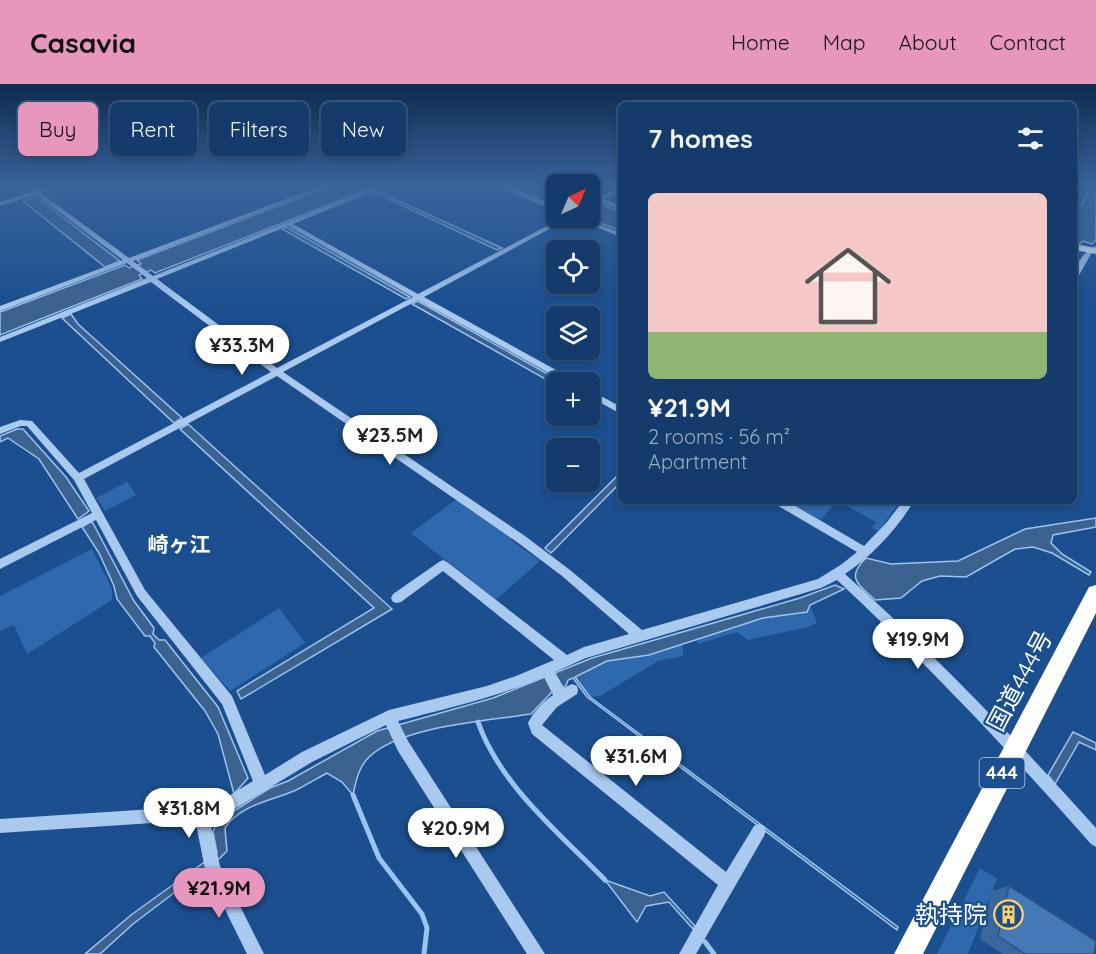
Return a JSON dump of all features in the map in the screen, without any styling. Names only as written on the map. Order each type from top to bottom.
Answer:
[{"type":"highway","name":"国道444号","points":[[908,954],[1096,593]]},
{"type":"main road","points":[[1077,248],[1095,250]]},
{"type":"street","points":[[81,226],[277,372],[520,539],[566,573],[640,636]]},
{"type":"street","points":[[0,309],[131,263],[225,226]]},
{"type":"street","points":[[0,340],[149,276],[284,226]]},
{"type":"street","points":[[291,226],[553,372]]},
{"type":"street","points":[[600,227],[618,234]]},
{"type":"street","points":[[78,478],[547,228]]},
{"type":"street","points":[[1077,273],[1095,250]]},
{"type":"street","points":[[600,399],[618,409]]},
{"type":"street","points":[[0,431],[20,423],[29,423],[78,478],[141,593],[233,711],[261,783]]},
{"type":"street","points":[[784,504],[864,551]]},
{"type":"street","points":[[0,826],[168,815],[202,817],[218,811],[261,783],[389,717],[487,692],[565,661],[640,636],[820,583],[838,574],[864,551],[894,523],[907,504]]},
{"type":"street","points":[[0,564],[98,514]]},
{"type":"street","points":[[397,598],[443,565],[565,661]]},
{"type":"street","points":[[838,574],[901,630],[1015,748],[1096,838]]},
{"type":"street","points":[[547,669],[566,693],[535,723],[537,729],[729,884]]},
{"type":"street","points":[[389,717],[403,746],[537,954]]},
{"type":"street","points":[[202,817],[211,862],[256,954]]},
{"type":"street","points":[[687,954],[759,831]]},
{"type":"shaded area","points":[[54,226],[74,226],[120,261],[105,267]]},
{"type":"shaded area","points":[[227,226],[276,226],[155,273],[151,270],[139,275],[142,279],[0,335],[0,312],[125,265],[129,268],[141,264],[137,260]]},
{"type":"shaded area","points":[[445,226],[453,226],[502,248],[497,250]]},
{"type":"shaded area","points":[[606,226],[618,226],[618,230]]},
{"type":"shaded area","points":[[1077,226],[1096,226],[1096,240],[1092,244],[1083,241],[1077,246]]},
{"type":"shaded area","points":[[286,227],[410,297],[406,299],[282,229]]},
{"type":"shaded area","points":[[418,301],[546,373],[546,379],[412,304]]},
{"type":"shaded area","points":[[71,314],[78,324],[182,418],[174,423],[62,318]]},
{"type":"shaded area","points":[[188,424],[392,609],[241,699],[237,691],[374,608],[180,429]]},
{"type":"shaded area","points":[[23,429],[66,477],[89,511],[78,519],[39,459],[8,438],[0,442],[0,436]]},
{"type":"shaded area","points":[[618,475],[618,485],[551,553],[545,548]]},
{"type":"shaded area","points":[[127,482],[136,495],[105,511],[96,498]]},
{"type":"shaded area","points":[[457,499],[513,538],[511,540],[540,561],[496,600],[411,533]]},
{"type":"shaded area","points":[[792,504],[834,504],[821,520]]},
{"type":"shaded area","points":[[843,504],[899,504],[878,531],[872,527],[876,522]]},
{"type":"shaded area","points":[[1096,518],[1096,527],[1053,535],[1051,543],[1062,554],[1091,572],[1089,575],[1052,553],[1033,547],[1015,549],[966,577],[940,576],[922,581],[901,598],[875,600],[860,585],[855,576],[866,558],[891,564],[958,561],[1025,529]]},
{"type":"shaded area","points":[[90,522],[93,523],[134,601],[154,628],[153,634],[159,640],[165,640],[218,707],[248,778],[234,794],[218,734],[205,711],[154,647],[155,643],[150,636],[145,636],[117,599],[114,586],[99,553],[82,527]]},
{"type":"shaded area","points":[[92,549],[112,589],[112,600],[27,654],[14,625],[0,631],[0,596]]},
{"type":"shaded area","points":[[835,585],[844,589],[810,605],[807,612],[763,618],[649,655],[607,661],[575,677],[590,697],[898,927],[897,930],[587,697],[573,678],[568,680],[566,686],[552,692],[531,714],[446,726],[402,738],[384,747],[369,757],[362,766],[353,795],[342,782],[327,773],[294,791],[247,809],[231,820],[225,828],[227,851],[220,858],[133,924],[100,954],[85,954],[131,915],[217,853],[213,832],[216,824],[226,816],[270,788],[288,781],[377,731],[493,698],[592,658],[800,598]]},
{"type":"shaded area","points":[[810,605],[817,623],[808,627],[748,640],[737,632],[698,644],[696,640],[763,618],[807,612]]},
{"type":"shaded area","points":[[279,608],[305,643],[230,691],[201,658]]},
{"type":"shaded area","points":[[683,644],[683,656],[658,661],[600,696],[590,697],[575,677],[607,661],[649,655]]},
{"type":"shaded area","points":[[1073,732],[1096,743],[1096,750],[1079,742],[1055,784],[1048,775]]},
{"type":"shaded area","points":[[980,868],[997,879],[968,954],[937,954]]},
{"type":"shaded area","points":[[605,880],[650,896],[664,892],[695,926],[693,929],[669,902],[646,906],[637,922]]},
{"type":"building","points":[[1009,886],[1096,941],[1094,954],[1025,954],[998,936]]},
{"type":"waterway","points":[[478,722],[488,745],[516,787],[550,826],[605,880]]},
{"type":"waterway","points":[[353,795],[379,858],[422,914],[427,928],[424,954]]},
{"type":"waterway","points":[[705,942],[714,954]]},
{"type":"place","name":"執持院","points":[[1008,915]]},
{"type":"district","name":"崎ヶ江","points":[[179,545]]}]
